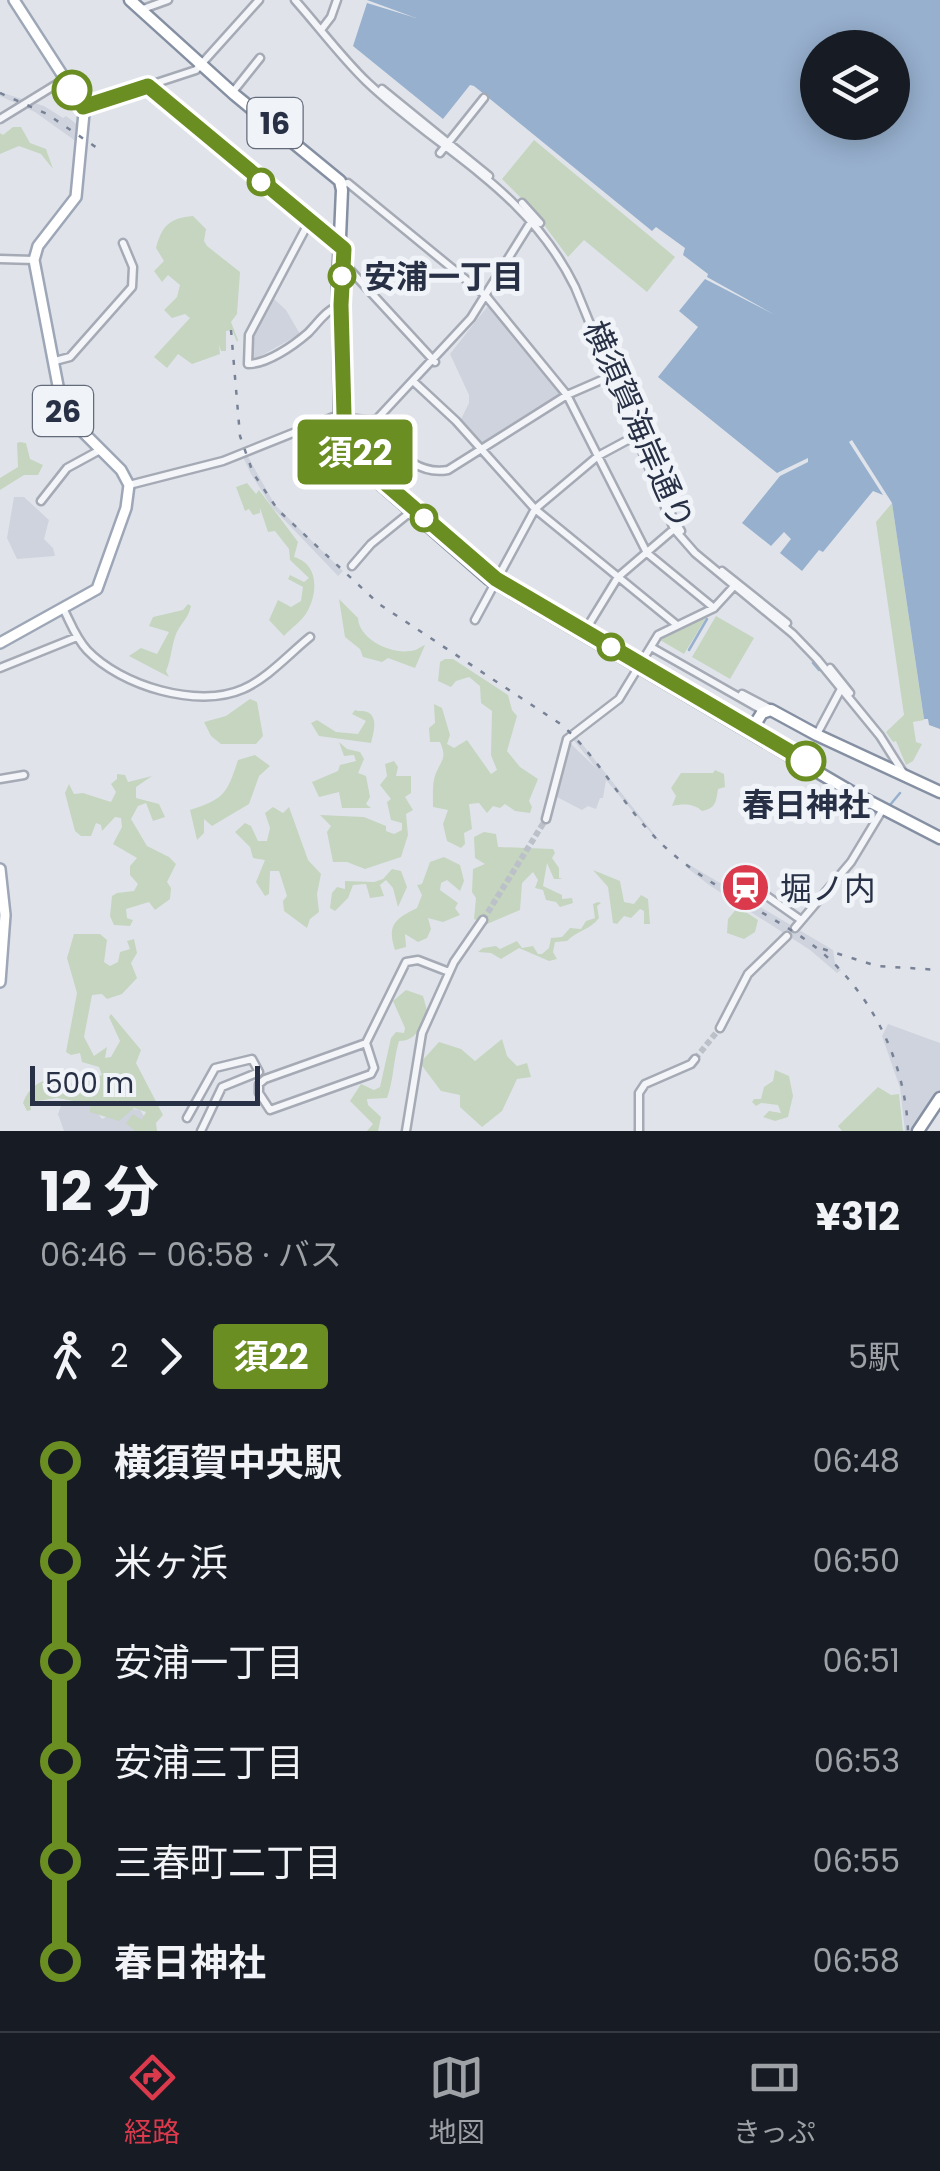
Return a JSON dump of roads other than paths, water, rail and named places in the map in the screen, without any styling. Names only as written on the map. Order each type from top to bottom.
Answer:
[{"type":"highway","name":"16","points":[[136,3],[202,64],[340,176],[343,184]]},
{"type":"highway","points":[[343,184],[343,417],[353,449],[364,465],[495,581],[883,808],[940,836]]},
{"type":"highway","points":[[753,731],[766,712],[905,774],[940,794]]},
{"type":"highway","points":[[753,731],[765,716],[772,715],[815,739],[905,774]]},
{"type":"highway","points":[[920,1131],[940,1102]]},
{"type":"main road","points":[[14,0],[83,107],[75,199],[38,246],[34,260]]},
{"type":"main road","name":"26","points":[[34,260],[65,416],[126,476],[128,485]]},
{"type":"main road","points":[[0,643],[96,590],[126,508],[128,485]]},
{"type":"main road","points":[[0,869],[5,915],[0,982]]},
{"type":"street","points":[[136,3],[168,0]]},
{"type":"street","points":[[83,107],[194,71],[259,0]]},
{"type":"street","points":[[298,0],[366,82],[534,219],[570,276],[674,529],[695,553],[793,634],[880,736],[905,774]]},
{"type":"street","points":[[322,29],[332,17],[337,0]]},
{"type":"street","points":[[322,29],[445,148]]},
{"type":"street","points":[[234,91],[260,58]]},
{"type":"street","points":[[0,119],[64,79]]},
{"type":"street","points":[[148,86],[342,253],[434,362]]},
{"type":"street","points":[[445,148],[484,98]]},
{"type":"street","points":[[84,120],[102,100]]},
{"type":"street","points":[[343,184],[348,183],[487,297],[567,395],[647,553],[714,608]]},
{"type":"street","points":[[373,422],[434,362],[487,297],[534,219]]},
{"type":"street","points":[[309,222],[250,335],[248,364],[262,362],[300,339],[340,305]]},
{"type":"street","points":[[54,361],[70,358],[133,284],[133,267],[123,243]]},
{"type":"street","points":[[0,260],[34,260]]},
{"type":"street","points":[[128,485],[212,464],[343,417],[373,422],[422,470],[448,470],[567,395],[612,375]]},
{"type":"street","points":[[414,382],[536,509],[678,625]]},
{"type":"street","points":[[343,417],[373,422]]},
{"type":"street","points":[[475,620],[536,509],[598,456],[636,435]]},
{"type":"street","name":"横須賀海岸通り","points":[[636,435],[678,528],[696,549],[808,643],[886,737],[905,774]]},
{"type":"street","points":[[41,501],[66,468],[100,450]]},
{"type":"street","points":[[352,566],[371,544],[413,510]]},
{"type":"street","points":[[584,633],[618,577],[674,529]]},
{"type":"street","points":[[546,819],[565,742],[613,704],[658,634],[714,608],[736,584]]},
{"type":"street","points":[[64,610],[90,653],[131,679],[187,697],[206,698],[251,685],[310,636]]},
{"type":"street","points":[[0,668],[77,637]]},
{"type":"street","points":[[651,646],[766,712]]},
{"type":"street","points":[[817,735],[841,689]]},
{"type":"street","points":[[0,779],[24,775]]},
{"type":"street","points":[[795,928],[851,862],[883,808]]},
{"type":"street","points":[[756,884],[801,920]]},
{"type":"street","points":[[406,1131],[419,1042],[448,972],[483,920]]},
{"type":"street","points":[[720,1028],[748,974],[788,936]]},
{"type":"street","points":[[366,1044],[265,1078],[259,1084],[259,1093],[270,1110],[371,1074],[374,1068],[366,1044],[406,962],[418,960],[448,972]]},
{"type":"street","points":[[639,1131],[639,1093],[645,1084],[695,1059]]},
{"type":"street","points":[[187,1118],[215,1068],[254,1060],[259,1072],[222,1087],[201,1131]]},
{"type":"water","points":[[367,0],[940,0],[940,729],[924,719],[892,503],[852,440],[849,442],[883,495],[873,491],[823,552],[819,550],[802,571],[780,553],[791,539],[784,532],[771,546],[742,523],[780,476],[808,462],[808,458],[777,473],[658,377],[698,327],[679,311],[705,279],[775,315],[707,277],[683,255],[685,248],[656,227],[652,231],[474,86],[470,85],[443,119],[353,46],[367,3],[416,18]]},
{"type":"waterway","points":[[689,650],[707,619]]},
{"type":"waterway","points":[[813,663],[819,670]]},
{"type":"waterway","points":[[890,805],[900,793]]},
{"type":"tunnel","points":[[483,920],[546,819]]},
{"type":"tunnel","points":[[695,1059],[720,1028]]},
{"type":"railway","points":[[0,93],[47,114],[100,150]]},
{"type":"railway","points":[[231,330],[240,436],[253,473],[278,510],[379,604],[562,725],[590,754],[652,834],[680,860],[794,932],[840,970],[859,993],[889,1044],[905,1101],[908,1131]]},
{"type":"railway","points":[[823,949],[877,966],[940,970]]},
{"type":"place","name":"安浦一丁目","points":[[342,276]]},
{"type":"place","name":"春日神社","points":[[806,761]]},
{"type":"place","name":"堀ノ内","points":[[745,888]]}]
